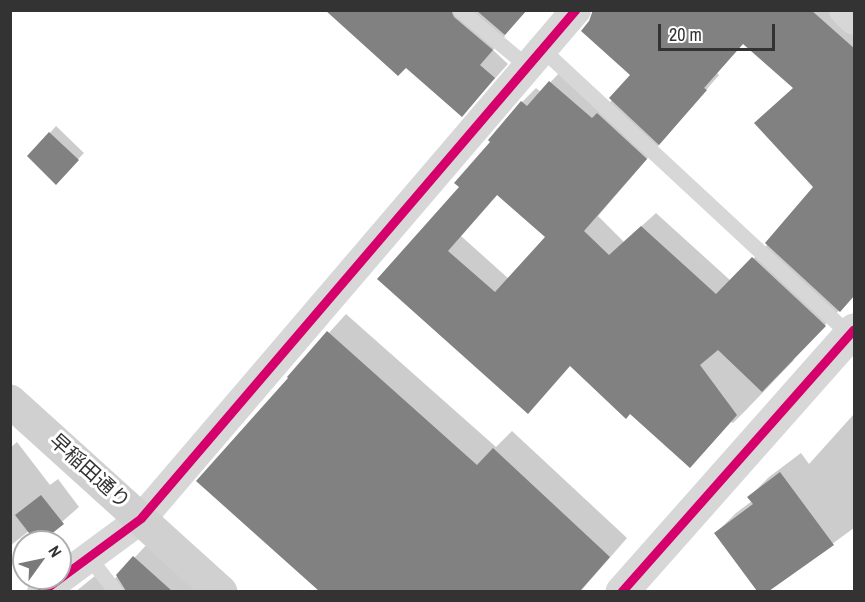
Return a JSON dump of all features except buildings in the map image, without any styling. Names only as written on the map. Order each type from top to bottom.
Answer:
[{"type":"main road","name":"早稲田通り","points":[[10,401],[220,591]]},
{"type":"street","points":[[42,591],[141,519],[576,10]]},
{"type":"street","points":[[844,10],[855,20]]},
{"type":"street","points":[[632,588],[852,333]]},
{"type":"lane","points":[[460,10],[535,58],[852,333]]},
{"type":"lane","points":[[89,557],[116,591]]},
{"type":"cycle path","points":[[42,592],[141,519],[576,10]]},
{"type":"cycle path","points":[[622,592],[854,330]]}]
